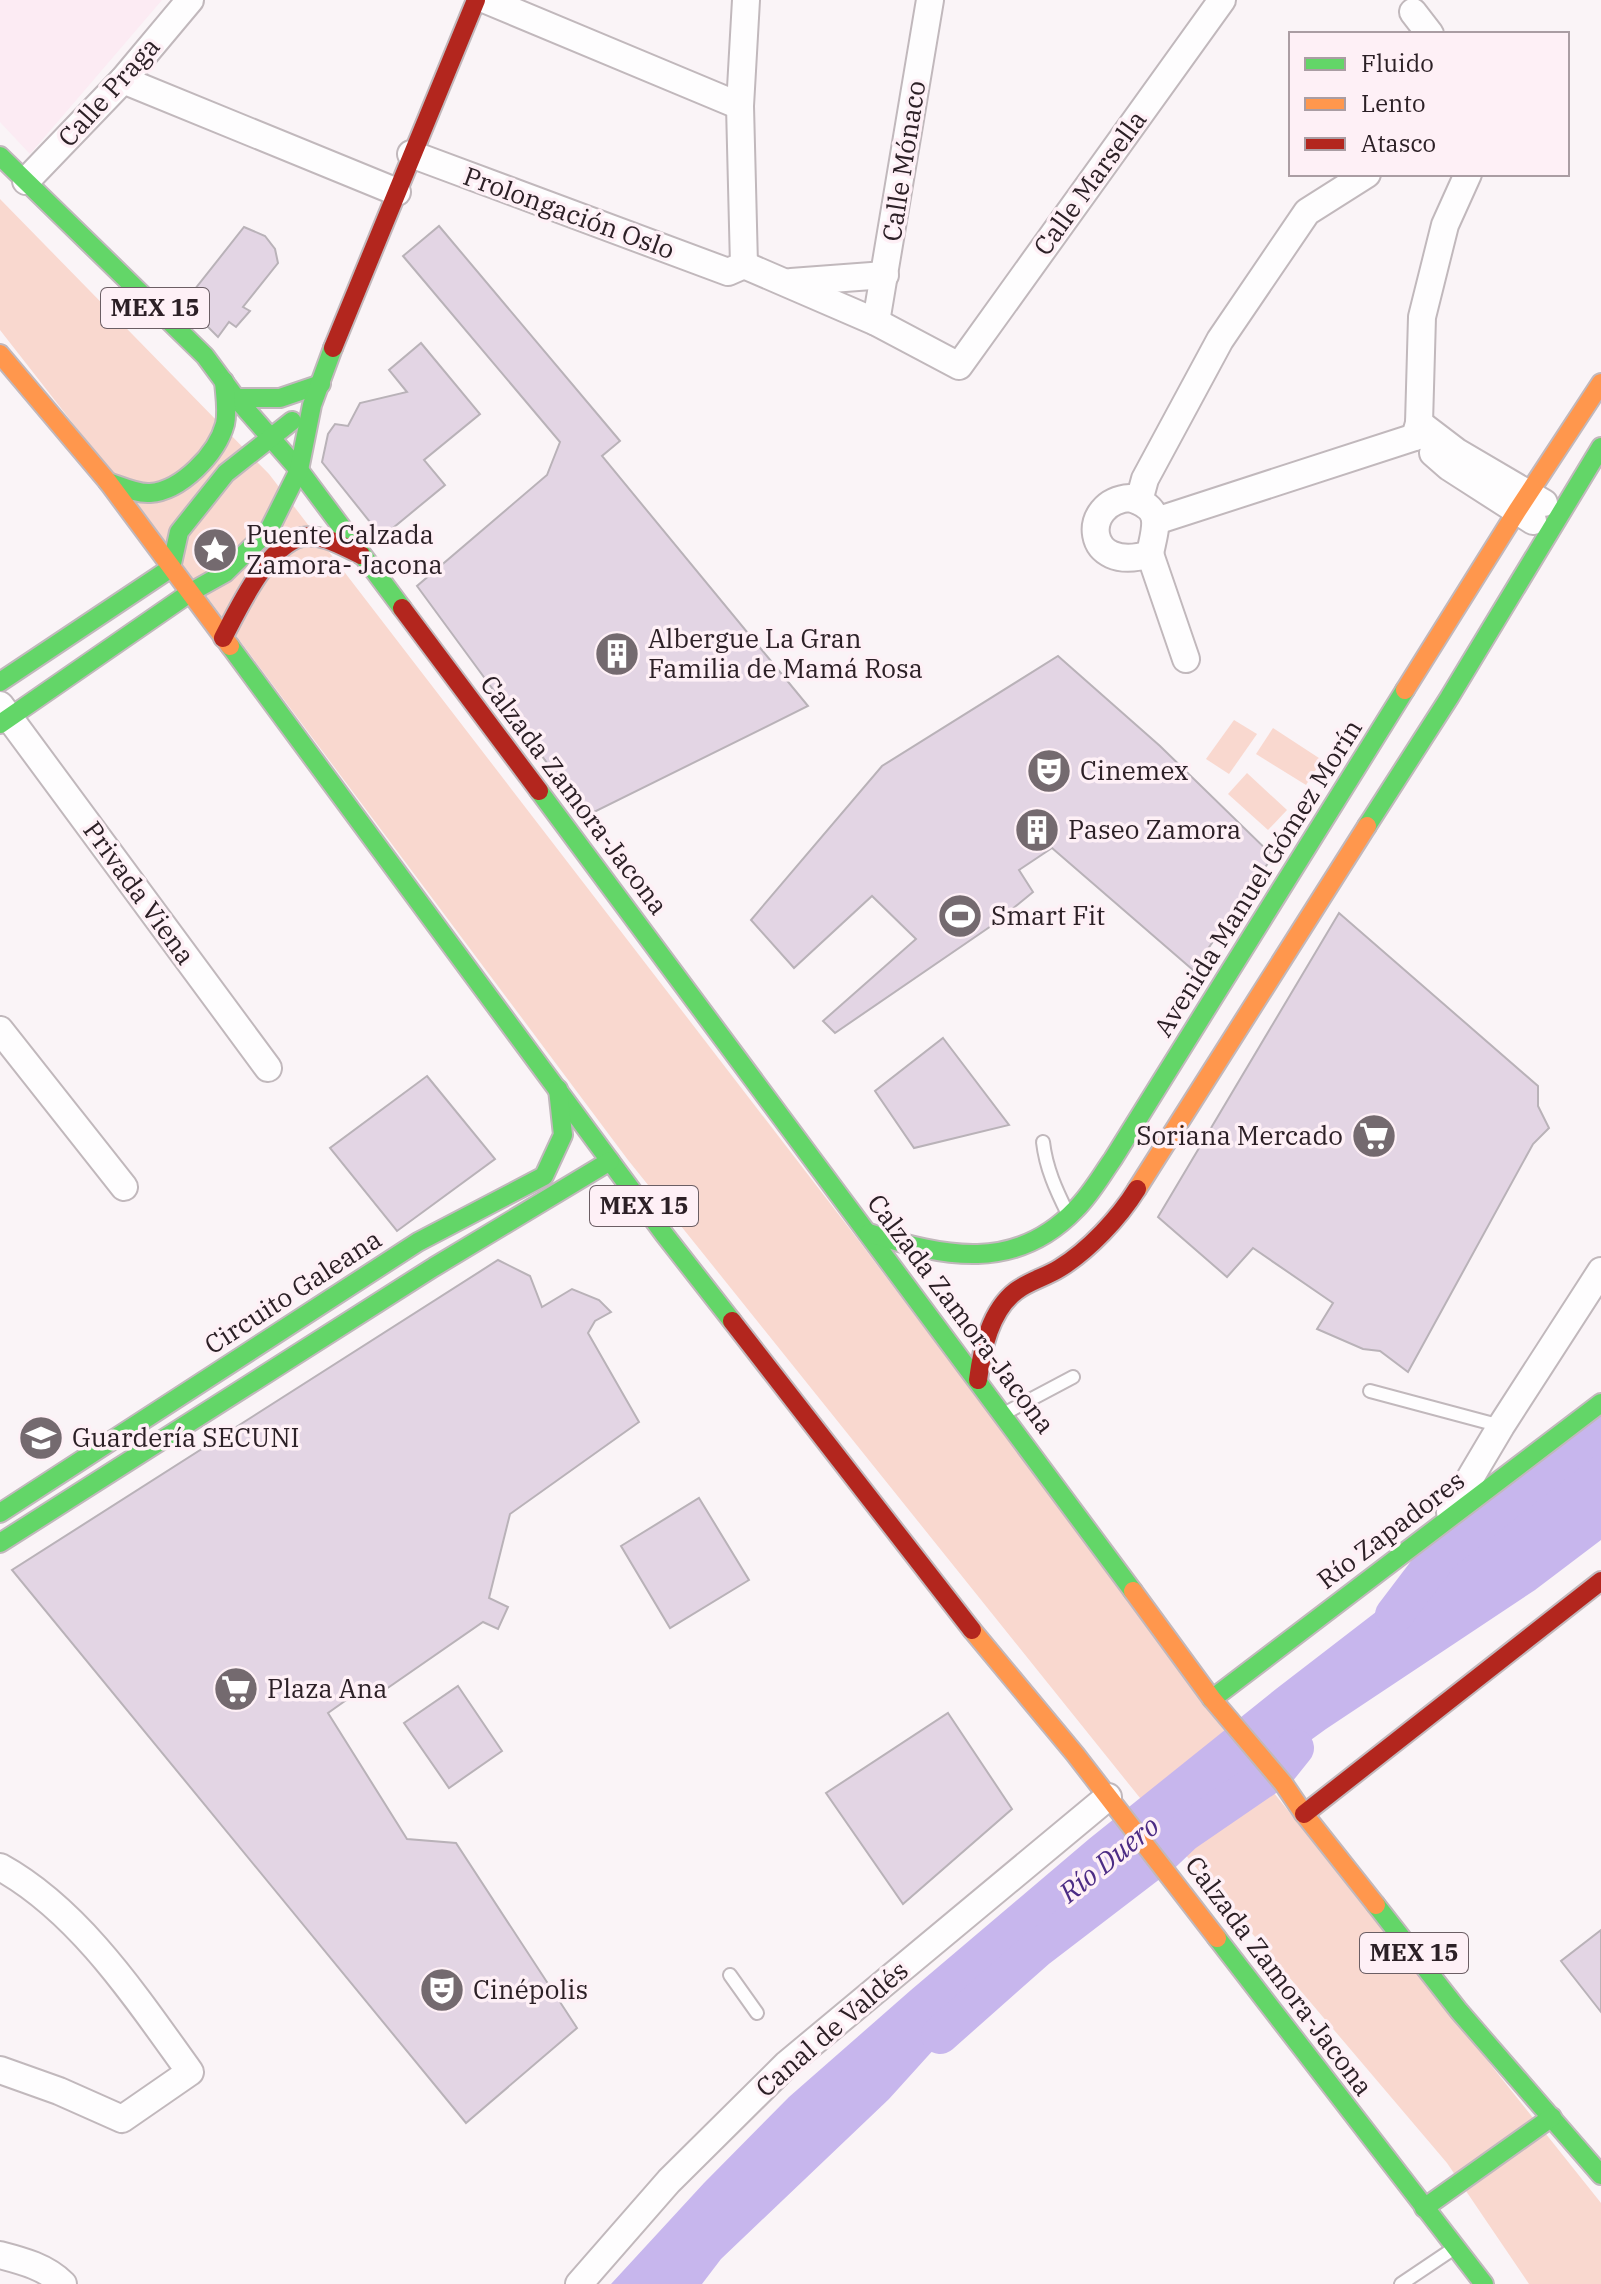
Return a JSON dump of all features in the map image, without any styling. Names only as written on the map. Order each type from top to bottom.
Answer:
[{"type":"street","name":"Calle Praga","points":[[26,181],[123,80],[190,0]]},
{"type":"street","points":[[3,715],[225,573],[269,530],[299,470],[312,405],[411,154],[476,0]]},
{"type":"street","points":[[486,0],[740,106]]},
{"type":"street","points":[[736,268],[746,0]]},
{"type":"street","name":"Calle Mónaco","points":[[876,322],[930,0]]},
{"type":"street","name":"Calle Marsella","points":[[959,366],[1222,0]]},
{"type":"street","points":[[1413,12],[1428,32]]},
{"type":"street","points":[[123,80],[397,192]]},
{"type":"street","name":"Prolongación Oslo","points":[[411,154],[736,268],[787,282],[876,322],[959,366]]},
{"type":"street","name":"MEX 15","points":[[0,156],[205,356],[236,398],[299,470]]},
{"type":"street","points":[[1186,659],[1150,554],[1155,539],[1145,479],[1220,340],[1307,212],[1364,176]]},
{"type":"street","points":[[1417,430],[1422,317],[1445,225],[1467,176]]},
{"type":"street","name":"Prolongación Oslo","points":[[787,282],[885,275]]},
{"type":"street","name":"MEX 15","points":[[0,354],[108,482],[191,592]]},
{"type":"street","points":[[108,482],[149,493],[168,488],[196,468],[219,442],[226,422],[224,381]]},
{"type":"street","name":"Avenida Manuel Gómez Morín","points":[[869,1233],[934,1252],[972,1256],[1011,1253],[1042,1239],[1070,1217],[1118,1152],[1523,502],[1601,383]]},
{"type":"street","points":[[236,398],[271,401],[321,384]]},
{"type":"street","points":[[0,682],[171,568],[179,532],[238,461],[312,405]]},
{"type":"street","points":[[1150,554],[1126,560],[1108,553],[1097,537],[1098,517],[1103,509],[1120,499],[1148,511],[1417,430],[1457,452],[1555,522]]},
{"type":"street","points":[[978,1380],[990,1328],[1002,1306],[1016,1291],[1060,1268],[1085,1249],[1129,1202],[1449,698],[1599,455],[1568,436]]},
{"type":"street","name":"Calzada Zamora-Jacona","points":[[299,470],[1004,1414],[1212,1699],[1283,1783],[1459,2011],[1601,2175]]},
{"type":"street","points":[[223,638],[259,576],[287,543],[302,537],[325,539],[361,555]]},
{"type":"street","name":"Calzada Zamora-Jacona","points":[[191,592],[610,1161],[964,1621],[1166,1872],[1484,2284]]},
{"type":"street","name":"Privada Viena","points":[[3,715],[268,1068]]},
{"type":"street","points":[[0,1030],[124,1187]]},
{"type":"street","name":"Circuito Galeana","points":[[0,1513],[418,1242],[544,1176],[563,1135],[558,1089]]},
{"type":"street","name":"Circuito Galeana","points":[[0,1543],[434,1267],[610,1161]]},
{"type":"street","points":[[418,1242],[434,1267]]},
{"type":"street","points":[[1444,1522],[1501,1426],[1601,1271]]},
{"type":"street","name":"Río Zapadores","points":[[1212,1699],[1601,1403]]},
{"type":"street","points":[[1304,1814],[1601,1581]]},
{"type":"street","name":"Canal de Valdés","points":[[579,2284],[669,2181],[787,2064],[1111,1802]]},
{"type":"street","points":[[0,1867],[49,1903],[83,1934],[121,1979],[190,2072],[122,2119],[59,2091],[0,2070]]},
{"type":"street","points":[[1424,2208],[1552,2117]]},
{"type":"street","points":[[0,2255],[31,2263],[63,2284]]},
{"type":"lane","points":[[1043,1142],[1045,1162],[1053,1185],[1070,1217]]},
{"type":"lane","points":[[1004,1414],[1073,1377]]},
{"type":"lane","points":[[1370,1391],[1501,1426]]},
{"type":"lane","points":[[730,1975],[757,2013]]},
{"type":"lane","points":[[1401,2284],[1456,2248]]},
{"type":"shaded area","points":[[0,0],[162,0],[30,154],[0,122]]},
{"type":"shaded area","points":[[0,199],[269,474],[856,1237],[1274,1793],[1601,2203],[1601,2284],[1529,2284],[1447,2163],[1193,1864],[628,1160],[178,558],[0,330]]},
{"type":"shaded area","points":[[1234,720],[1257,734],[1229,774],[1206,759]]},
{"type":"shaded area","points":[[1273,728],[1322,760],[1306,785],[1256,754]]},
{"type":"shaded area","points":[[1247,773],[1287,810],[1268,830],[1228,794]]},
{"type":"water","name":"Río Duero","points":[[1601,1434],[1601,1540],[1535,1590],[1326,1729],[1127,1873],[993,1984],[889,2099],[721,2259],[702,2284],[611,2284],[789,2097],[911,1990],[1089,1839]]},
{"type":"building","name":"Albergue La Gran Familia de Mamá Rosa","points":[[439,226],[620,441],[602,456],[808,706],[586,816],[417,586],[547,475],[560,442],[403,256]]},
{"type":"building","points":[[244,227],[265,236],[275,249],[278,263],[243,307],[250,311],[236,327],[229,322],[218,337],[184,303]]},
{"type":"building","points":[[421,343],[480,414],[424,460],[445,485],[382,537],[322,462],[328,434],[335,424],[348,426],[360,403],[407,392],[389,370]]},
{"type":"building","name":"Paseo Zamora","points":[[1058,656],[1160,746],[1273,856],[1193,970],[1052,848],[1019,870],[1033,892],[994,924],[835,1033],[823,1021],[916,939],[872,896],[794,968],[751,920],[882,766]]},
{"type":"building","name":"Soriana Mercado","points":[[1339,913],[1538,1086],[1538,1106],[1549,1128],[1533,1144],[1408,1372],[1380,1351],[1363,1349],[1317,1329],[1333,1303],[1253,1248],[1227,1277],[1158,1217]]},
{"type":"building","points":[[943,1038],[1009,1125],[914,1148],[875,1091]]},
{"type":"building","points":[[427,1076],[495,1159],[397,1231],[330,1148]]},
{"type":"building","name":"Plaza Ana","points":[[498,1260],[530,1276],[542,1307],[572,1289],[599,1300],[611,1312],[595,1321],[588,1333],[639,1422],[510,1514],[489,1598],[508,1607],[498,1629],[483,1622],[379,1694],[369,1684],[328,1713],[407,1839],[456,1843],[577,2028],[466,2123],[12,1570]]},
{"type":"building","points":[[699,1498],[749,1580],[670,1628],[621,1546]]},
{"type":"building","points":[[458,1686],[502,1751],[449,1788],[404,1723]]},
{"type":"building","points":[[948,1713],[1012,1809],[903,1904],[826,1793]]},
{"type":"building","points":[[1601,1930],[1601,2012],[1561,1961]]},
{"type":"waterway","points":[[1394,1615],[1441,1553],[1601,1427]]},
{"type":"waterway","name":"Río Duero","points":[[940,2035],[1036,1950],[1164,1852],[1184,1833],[1279,1768],[1295,1748]]},
{"type":"traffic: fast","points":[[0,156],[205,356],[236,398],[299,470],[402,608]]},
{"type":"traffic: fast","points":[[0,724],[191,592],[225,573],[269,530],[299,470],[312,405],[333,348]]},
{"type":"traffic: fast","points":[[108,482],[150,493],[174,486],[196,469],[214,447],[225,424],[224,381]]},
{"type":"traffic: fast","points":[[236,398],[280,398],[321,384]]},
{"type":"traffic: fast","points":[[0,682],[171,568],[179,532],[226,473],[292,421]]},
{"type":"traffic: fast","points":[[1367,826],[1449,698],[1601,447]]},
{"type":"traffic: fast","points":[[230,646],[664,1234],[732,1321]]},
{"type":"traffic: fast","points":[[869,1233],[924,1248],[978,1254],[1003,1251],[1028,1243],[1053,1229],[1076,1209],[1113,1159],[1405,690]]},
{"type":"traffic: fast","points":[[539,791],[1133,1591]]},
{"type":"traffic: fast","points":[[0,1513],[418,1242],[544,1176],[563,1135],[558,1089]]},
{"type":"traffic: fast","points":[[0,1543],[434,1267],[610,1161]]},
{"type":"traffic: fast","points":[[1212,1699],[1601,1403]]},
{"type":"traffic: fast","points":[[1376,1905],[1459,2011],[1601,2175]]},
{"type":"traffic: fast","points":[[1217,1938],[1484,2284]]},
{"type":"traffic: fast","points":[[1424,2208],[1552,2117]]},
{"type":"traffic: slow","points":[[0,354],[108,482],[230,646]]},
{"type":"traffic: slow","points":[[1405,690],[1601,383]]},
{"type":"traffic: slow","points":[[1137,1189],[1367,826]]},
{"type":"traffic: slow","points":[[1133,1591],[1212,1699],[1283,1783],[1376,1905]]},
{"type":"traffic: slow","points":[[972,1630],[1075,1754],[1217,1938]]},
{"type":"traffic: jam","points":[[333,348],[476,0]]},
{"type":"traffic: jam","points":[[223,638],[255,580],[289,542],[302,537],[317,537],[361,555]]},
{"type":"traffic: jam","points":[[402,608],[539,791]]},
{"type":"traffic: jam","points":[[978,1380],[989,1331],[1007,1299],[1082,1252],[1112,1222],[1137,1189]]},
{"type":"traffic: jam","points":[[732,1321],[972,1630]]},
{"type":"traffic: jam","points":[[1304,1814],[1601,1581]]},
{"type":"place","name":"Puente Calzada Zamora- Jacona","points":[[215,550]]},
{"type":"place","name":"Albergue La Gran Familia de Mamá Rosa","points":[[617,654]]},
{"type":"place","name":"Cinemex","points":[[1049,771]]},
{"type":"place","name":"Paseo Zamora","points":[[1037,830]]},
{"type":"place","name":"Smart Fit","points":[[960,916]]},
{"type":"place","name":"Soriana Mercado","points":[[1374,1136]]},
{"type":"place","name":"Guardería SECUNI","points":[[41,1438]]},
{"type":"place","name":"Plaza Ana","points":[[236,1689]]},
{"type":"place","name":"Cinépolis","points":[[442,1990]]}]
